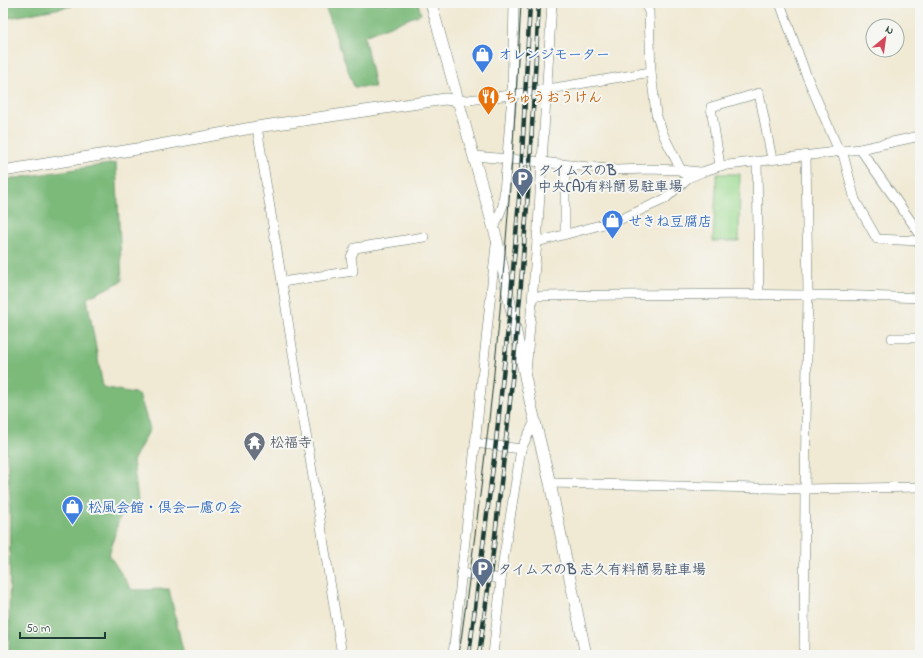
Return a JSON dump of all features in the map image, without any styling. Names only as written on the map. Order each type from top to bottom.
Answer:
[{"type":"street","points":[[431,3],[495,234],[586,655]]},
{"type":"street","points":[[453,655],[495,234],[503,205],[512,96],[514,3]]},
{"type":"street","points":[[526,380],[537,242],[552,3]]},
{"type":"street","points":[[645,3],[649,12],[651,72],[656,114],[664,136],[680,170],[688,178]]},
{"type":"street","points":[[780,3],[805,72],[841,151],[855,200],[877,239],[920,241]]},
{"type":"street","points":[[3,171],[143,148],[257,127],[445,99],[459,101],[512,96],[651,72]]},
{"type":"street","points":[[720,166],[711,107],[759,93],[772,159]]},
{"type":"street","points":[[257,127],[342,655]]},
{"type":"street","points":[[537,242],[619,220],[664,199],[688,178],[720,166],[860,149],[920,136]]},
{"type":"street","points":[[860,149],[920,234]]},
{"type":"street","points":[[804,655],[808,295],[806,155]]},
{"type":"street","points":[[474,156],[617,170],[647,169],[702,172]]},
{"type":"street","points":[[757,161],[759,295]]},
{"type":"street","points":[[565,165],[565,234]]},
{"type":"street","points":[[282,282],[353,271],[351,257],[355,248],[424,237]]},
{"type":"street","points":[[533,296],[870,295],[920,298]]},
{"type":"street","points":[[892,338],[920,338]]},
{"type":"street","points":[[493,655],[502,579],[521,449],[535,421]]},
{"type":"street","points":[[475,443],[521,449]]},
{"type":"street","points":[[550,483],[805,489],[920,487]]},
{"type":"street","points":[[462,572],[502,579]]},
{"type":"green space","points":[[3,3],[72,3],[72,6],[3,19]]},
{"type":"green space","points":[[324,3],[418,3],[421,14],[364,36],[375,87],[354,87]]},
{"type":"green space","points":[[116,163],[122,281],[87,298],[103,387],[139,394],[150,429],[133,461],[138,500],[119,519],[109,555],[132,590],[169,589],[184,655],[9,655],[10,496],[3,406],[3,180]]},
{"type":"green space","points":[[717,174],[740,174],[739,241],[713,241]]},
{"type":"tram line","points":[[459,655],[482,477],[497,344],[510,188],[521,3]]},
{"type":"railway","points":[[469,655],[495,451],[509,319],[521,175],[530,3]]},
{"type":"railway","points":[[479,655],[494,545],[520,296],[529,180],[539,3]]},
{"type":"place","name":"オレンジモーター","points":[[482,74]]},
{"type":"place","name":"ちゅうおうけん","points":[[489,116]]},
{"type":"place","name":"タイムズのB 中央(A)有料簡易駐車場","points":[[523,198]]},
{"type":"place","name":"せきね豆腐店","points":[[613,240]]},
{"type":"place","name":"松福寺","points":[[254,462]]},
{"type":"place","name":"松風会館・倶会一慮の会","points":[[73,526]]},
{"type":"place","name":"タイムズのB 志久有料簡易駐車場","points":[[483,588]]}]
